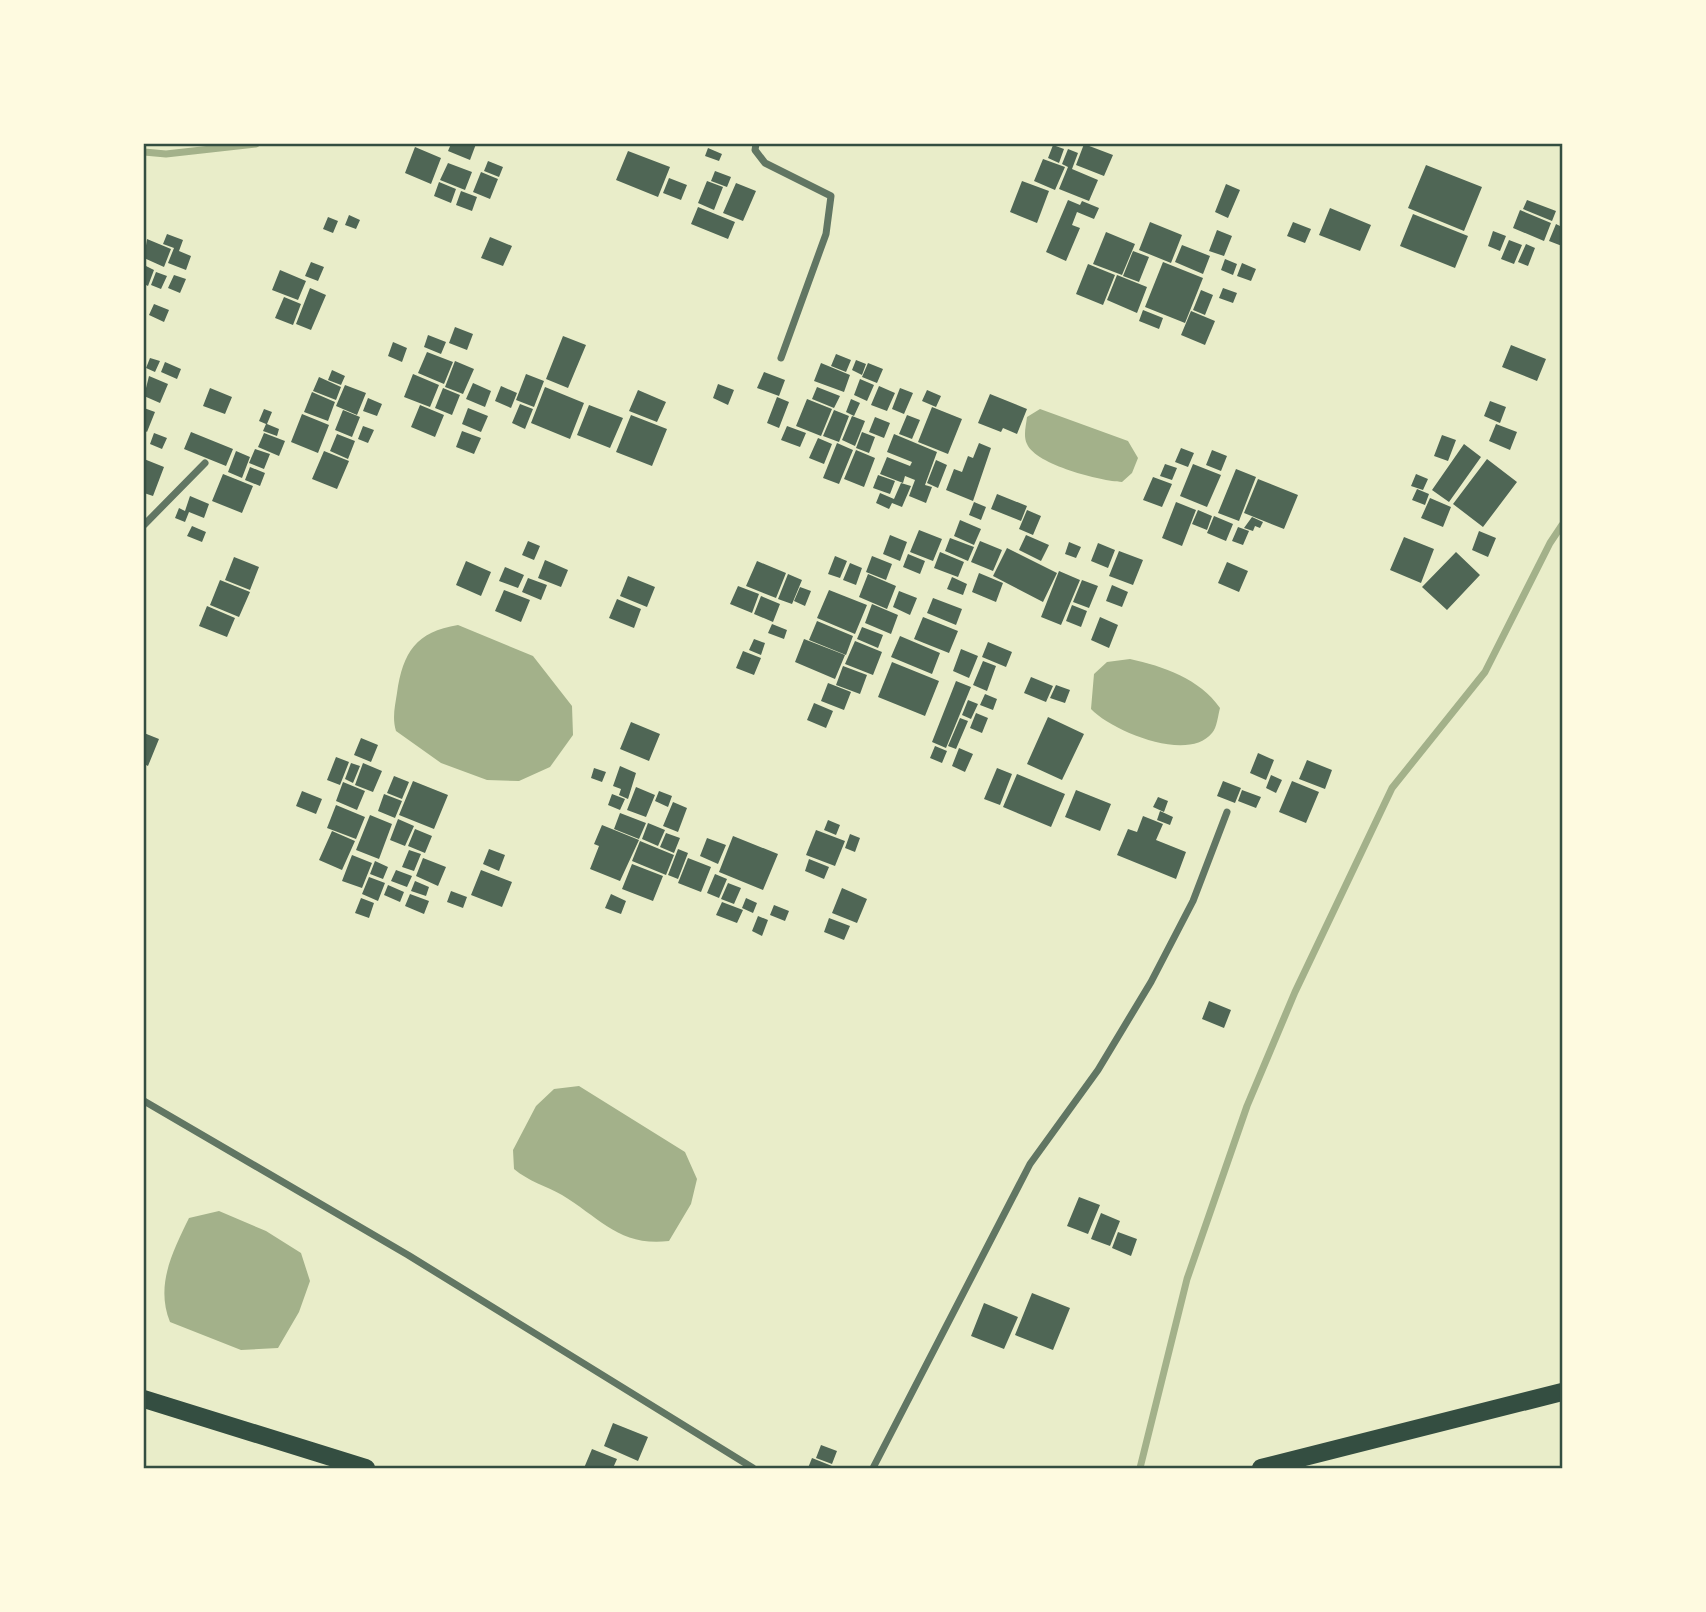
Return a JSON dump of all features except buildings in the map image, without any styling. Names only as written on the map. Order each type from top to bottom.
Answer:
[{"type":"main road","points":[[1261,1468],[1563,1392]]},
{"type":"main road","points":[[144,1399],[366,1468]]},
{"type":"street","points":[[756,144],[755,150],[765,163],[831,196],[832,204],[826,234],[781,358]]},
{"type":"street","points":[[144,525],[205,463]]},
{"type":"street","points":[[873,1468],[1031,1164],[1098,1070],[1151,982],[1193,901],[1227,812]]},
{"type":"street","points":[[144,1101],[408,1255],[753,1468]]},
{"type":"shaded area","points":[[1040,409],[1128,441],[1138,458],[1132,473],[1122,482],[1112,481],[1085,475],[1043,459],[1027,444],[1025,434],[1027,417]]},
{"type":"shaded area","points":[[458,625],[533,656],[572,706],[573,735],[550,767],[519,781],[487,780],[441,763],[396,731],[395,703],[408,655],[414,646],[432,633]]},
{"type":"shaded area","points":[[1130,659],[1180,675],[1212,698],[1220,708],[1212,733],[1201,741],[1186,745],[1169,744],[1132,734],[1101,718],[1091,709],[1094,674],[1107,662]]},
{"type":"shaded area","points":[[579,1086],[685,1152],[697,1179],[691,1204],[669,1241],[637,1240],[611,1229],[562,1195],[514,1169],[513,1150],[536,1106],[554,1089]]},
{"type":"shaded area","points":[[219,1211],[266,1231],[301,1253],[310,1281],[299,1312],[278,1348],[241,1350],[170,1322],[164,1295],[165,1282],[177,1243],[189,1218]]},
{"type":"waterway","points":[[144,152],[166,154],[256,144]]},
{"type":"waterway","points":[[1140,1468],[1187,1279],[1247,1106],[1295,992],[1392,788],[1485,672],[1550,543],[1562,525]]}]
